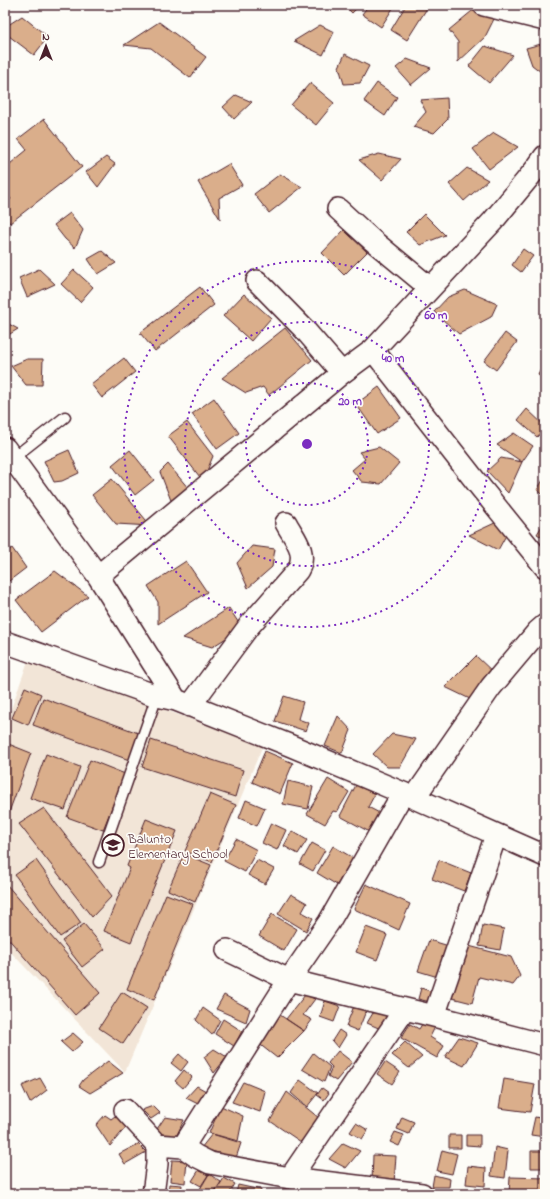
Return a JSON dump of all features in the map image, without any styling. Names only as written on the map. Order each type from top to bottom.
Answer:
[{"type":"street","points":[[484,5],[542,15]]},
{"type":"street","points":[[98,576],[342,373],[373,350],[493,221],[545,156]]},
{"type":"street","points":[[338,209],[372,240],[430,288]]},
{"type":"street","points":[[256,281],[304,329],[342,373]]},
{"type":"street","points":[[373,350],[545,567]]},
{"type":"street","points":[[9,453],[98,576],[175,701]]},
{"type":"street","points":[[175,701],[249,626],[298,570],[302,563],[302,555],[286,523]]},
{"type":"street","points":[[183,1147],[289,980],[329,922],[408,795],[491,687],[538,631],[545,625]]},
{"type":"street","points":[[5,642],[175,701],[289,745],[408,795],[545,856]]},
{"type":"street","points":[[434,1016],[496,834]]},
{"type":"street","points":[[227,950],[289,980],[545,1045]]},
{"type":"street","points":[[290,1178],[405,1010]]},
{"type":"street","points":[[125,1110],[157,1145],[157,1164],[153,1194]]},
{"type":"street","points":[[157,1145],[183,1147],[196,1156],[210,1162],[290,1178],[422,1194]]},
{"type":"lane","points":[[9,453],[65,416]]},
{"type":"lane","points":[[99,862],[175,701]]},
{"type":"shaded area","name":"Balunto Elementary School","points":[[28,661],[263,745],[125,1072],[5,946],[5,726]]},
{"type":"building","points":[[344,5],[360,5],[352,13]]},
{"type":"building","points":[[369,5],[395,5],[381,27],[362,14]]},
{"type":"building","points":[[406,5],[429,5],[407,40],[391,30]]},
{"type":"building","points":[[472,11],[496,15],[485,37],[458,62],[458,42],[449,30]]},
{"type":"building","points":[[22,16],[48,37],[34,55],[5,33],[5,27]]},
{"type":"building","points":[[159,22],[206,57],[190,78],[151,48],[124,45]]},
{"type":"building","points":[[320,25],[334,32],[323,55],[294,41]]},
{"type":"building","points":[[545,43],[545,75],[532,65],[526,48]]},
{"type":"building","points":[[485,46],[513,55],[489,83],[469,66]]},
{"type":"building","points":[[345,54],[369,66],[360,83],[344,84],[339,67]]},
{"type":"building","points":[[407,59],[431,68],[411,85],[396,68]]},
{"type":"building","points":[[310,83],[334,103],[316,125],[291,105]]},
{"type":"building","points":[[377,83],[397,97],[385,116],[364,101]]},
{"type":"building","points":[[236,95],[252,102],[234,119],[223,107]]},
{"type":"building","points":[[447,98],[448,119],[434,133],[413,127],[426,112],[420,100]]},
{"type":"building","points":[[44,119],[82,167],[10,223],[5,217],[5,203],[11,199],[5,192],[5,168],[27,150],[18,139]]},
{"type":"building","points":[[494,133],[518,147],[489,169],[473,149]]},
{"type":"building","points":[[379,154],[401,159],[382,180],[359,160]]},
{"type":"building","points":[[106,157],[115,164],[98,187],[86,172]]},
{"type":"building","points":[[229,164],[242,185],[219,198],[220,219],[198,182]]},
{"type":"building","points":[[467,168],[488,180],[464,201],[449,184]]},
{"type":"building","points":[[280,174],[302,187],[269,213],[254,194]]},
{"type":"building","points":[[70,213],[83,230],[75,248],[65,239],[54,225]]},
{"type":"building","points":[[424,214],[445,235],[420,245],[406,232]]},
{"type":"building","points":[[344,230],[367,252],[344,275],[322,253]]},
{"type":"building","points":[[523,249],[533,256],[521,272],[512,265]]},
{"type":"building","points":[[102,251],[116,263],[98,274],[88,259]]},
{"type":"building","points":[[39,269],[55,284],[27,297],[19,278]]},
{"type":"building","points":[[74,270],[93,287],[80,302],[61,284]]},
{"type":"building","points":[[200,287],[214,305],[155,351],[140,333]]},
{"type":"building","points":[[465,290],[497,304],[491,317],[459,334],[434,312],[448,297]]},
{"type":"building","points":[[244,294],[271,318],[251,341],[223,316]]},
{"type":"building","points":[[5,322],[18,329],[5,337]]},
{"type":"building","points":[[285,328],[312,360],[269,395],[263,387],[246,393],[222,378]]},
{"type":"building","points":[[505,333],[517,342],[496,370],[484,361]]},
{"type":"building","points":[[124,358],[135,372],[102,398],[91,384]]},
{"type":"building","points":[[27,359],[43,359],[42,385],[26,385],[11,366]]},
{"type":"building","points":[[545,361],[545,379],[538,375]]},
{"type":"building","points":[[379,387],[401,418],[377,434],[356,404]]},
{"type":"building","points":[[214,398],[239,433],[217,449],[192,414]]},
{"type":"building","points":[[527,409],[545,426],[537,437],[518,420]]},
{"type":"building","points":[[187,422],[213,456],[203,481],[168,436]]},
{"type":"building","points":[[514,433],[533,446],[522,462],[497,445]]},
{"type":"building","points":[[379,447],[399,463],[381,484],[362,482],[352,470],[365,459],[359,452]]},
{"type":"building","points":[[69,450],[79,473],[62,481],[54,482],[44,461]]},
{"type":"building","points":[[130,450],[154,480],[135,495],[112,465]]},
{"type":"building","points":[[501,458],[522,462],[508,493],[487,471]]},
{"type":"building","points":[[168,464],[189,489],[172,503],[160,472]]},
{"type":"building","points":[[112,479],[151,526],[116,524],[92,495]]},
{"type":"building","points":[[543,480],[545,481],[545,496],[537,490]]},
{"type":"building","points":[[545,521],[545,539],[537,534]]},
{"type":"building","points":[[497,522],[510,528],[498,550],[469,535]]},
{"type":"building","points":[[252,546],[275,549],[272,567],[248,588],[237,563]]},
{"type":"building","points":[[12,548],[26,568],[5,584],[5,553]]},
{"type":"building","points":[[186,561],[207,592],[158,624],[158,602],[148,586]]},
{"type":"building","points":[[55,571],[88,596],[41,632],[16,600]]},
{"type":"building","points":[[229,608],[242,628],[212,647],[183,638]]},
{"type":"building","points":[[476,656],[495,674],[470,699],[445,687]]},
{"type":"building","points":[[25,687],[41,694],[28,725],[12,718]]},
{"type":"building","points":[[284,696],[303,702],[298,719],[309,723],[306,731],[275,721]]},
{"type":"building","points":[[43,698],[141,734],[132,761],[33,725]]},
{"type":"building","points":[[338,716],[351,730],[342,753],[325,746]]},
{"type":"building","points":[[392,734],[416,739],[400,767],[387,767],[373,754]]},
{"type":"building","points":[[151,740],[243,770],[235,797],[142,767]]},
{"type":"building","points":[[6,743],[31,753],[6,820],[5,819]]},
{"type":"building","points":[[265,751],[293,763],[280,794],[252,782]]},
{"type":"building","points":[[46,754],[80,767],[65,810],[30,798]]},
{"type":"building","points":[[90,760],[125,774],[103,830],[67,817]]},
{"type":"building","points":[[328,779],[349,792],[337,812],[333,811],[325,824],[307,814]]},
{"type":"building","points":[[288,781],[313,787],[308,809],[283,804]]},
{"type":"building","points":[[356,785],[375,794],[368,807],[387,817],[377,836],[340,816]]},
{"type":"building","points":[[210,794],[236,805],[212,862],[185,851]]},
{"type":"building","points":[[246,800],[265,808],[257,826],[239,818]]},
{"type":"building","points":[[44,808],[112,896],[92,917],[19,824]]},
{"type":"building","points":[[146,819],[177,831],[131,942],[104,931],[130,868],[127,866]]},
{"type":"building","points":[[271,823],[286,830],[277,850],[262,843]]},
{"type":"building","points":[[292,831],[307,840],[298,854],[284,846]]},
{"type":"building","points":[[236,839],[257,850],[245,872],[224,861]]},
{"type":"building","points":[[312,843],[325,850],[313,871],[300,864]]},
{"type":"building","points":[[333,846],[353,858],[337,885],[317,873]]},
{"type":"building","points":[[184,854],[211,865],[195,902],[168,890]]},
{"type":"building","points":[[36,860],[81,923],[60,937],[15,875]]},
{"type":"building","points":[[257,860],[274,869],[265,884],[248,875]]},
{"type":"building","points":[[439,860],[471,873],[464,891],[432,879]]},
{"type":"building","points":[[6,884],[100,993],[75,1015],[5,935]]},
{"type":"building","points":[[366,884],[410,904],[399,930],[354,909]]},
{"type":"building","points":[[166,894],[193,904],[154,1000],[127,989]]},
{"type":"building","points":[[291,894],[307,903],[302,912],[313,918],[306,931],[278,914]]},
{"type":"building","points":[[272,914],[297,929],[284,951],[259,936]]},
{"type":"building","points":[[84,924],[105,949],[82,967],[62,941]]},
{"type":"building","points":[[483,925],[504,929],[500,950],[479,946]]},
{"type":"building","points":[[366,927],[387,935],[377,960],[356,952]]},
{"type":"building","points":[[429,940],[449,946],[438,977],[418,971]]},
{"type":"building","points":[[465,945],[511,957],[520,976],[513,985],[479,977],[472,1003],[452,998]]},
{"type":"building","points":[[421,988],[433,992],[430,1002],[418,999]]},
{"type":"building","points":[[122,992],[147,1008],[123,1044],[99,1028]]},
{"type":"building","points":[[224,995],[250,1009],[246,1022],[216,1009]]},
{"type":"building","points":[[305,995],[315,999],[303,1015],[312,1020],[304,1031],[286,1019]]},
{"type":"building","points":[[325,1001],[340,1006],[334,1022],[320,1017]]},
{"type":"building","points":[[356,1001],[368,1006],[358,1031],[346,1026]]},
{"type":"building","points":[[203,1008],[220,1020],[212,1035],[196,1020]]},
{"type":"building","points":[[376,1008],[393,1017],[383,1030],[367,1023]]},
{"type":"building","points":[[277,1013],[304,1031],[277,1058],[258,1043]]},
{"type":"building","points":[[223,1019],[242,1031],[234,1046],[215,1034]]},
{"type":"building","points":[[424,1021],[435,1027],[430,1037],[444,1046],[437,1058],[401,1038],[410,1024],[419,1029]]},
{"type":"building","points":[[339,1030],[346,1035],[338,1048],[332,1041]]},
{"type":"building","points":[[73,1033],[83,1042],[72,1052],[61,1042]]},
{"type":"building","points":[[459,1037],[478,1043],[464,1066],[445,1057]]},
{"type":"building","points":[[405,1042],[422,1057],[409,1068],[392,1055]]},
{"type":"building","points":[[214,1049],[227,1057],[214,1073],[204,1057]]},
{"type":"building","points":[[338,1051],[352,1062],[336,1081],[328,1076],[332,1067],[328,1063]]},
{"type":"building","points":[[313,1053],[330,1067],[324,1082],[302,1069]]},
{"type":"building","points":[[179,1054],[188,1062],[181,1071],[171,1063]]},
{"type":"building","points":[[108,1061],[123,1073],[90,1093],[79,1086],[83,1080]]},
{"type":"building","points":[[385,1062],[400,1072],[392,1084],[377,1074]]},
{"type":"building","points":[[184,1070],[192,1077],[183,1088],[175,1081]]},
{"type":"building","points":[[40,1078],[47,1090],[30,1103],[22,1086]]},
{"type":"building","points":[[504,1079],[535,1084],[530,1112],[499,1108]]},
{"type":"building","points":[[300,1080],[318,1093],[307,1107],[291,1093]]},
{"type":"building","points":[[243,1082],[265,1091],[260,1112],[232,1102]]},
{"type":"building","points":[[197,1086],[206,1091],[198,1104],[186,1098]]},
{"type":"building","points":[[322,1088],[329,1093],[324,1100],[317,1095]]},
{"type":"building","points":[[287,1092],[319,1118],[301,1142],[270,1121]]},
{"type":"building","points":[[153,1106],[160,1113],[151,1119],[142,1110]]},
{"type":"building","points":[[221,1106],[243,1116],[238,1141],[209,1133]]},
{"type":"building","points":[[105,1115],[111,1119],[115,1116],[127,1126],[110,1146],[96,1125]]},
{"type":"building","points":[[165,1117],[184,1120],[174,1141],[155,1132]]},
{"type":"building","points":[[402,1117],[414,1122],[409,1134],[397,1129]]},
{"type":"building","points":[[535,1117],[545,1119],[545,1137],[531,1135]]},
{"type":"building","points":[[356,1123],[368,1130],[362,1139],[350,1132]]},
{"type":"building","points":[[395,1132],[404,1135],[399,1146],[390,1142]]},
{"type":"building","points":[[212,1134],[241,1143],[236,1158],[201,1148]]},
{"type":"building","points":[[449,1135],[461,1135],[461,1148],[449,1148]]},
{"type":"building","points":[[466,1135],[480,1135],[480,1146],[466,1145]]},
{"type":"building","points":[[343,1143],[360,1151],[346,1168],[329,1159]]},
{"type":"building","points":[[138,1144],[146,1152],[125,1164],[119,1154]]},
{"type":"building","points":[[495,1147],[508,1150],[505,1178],[491,1176]]},
{"type":"building","points":[[442,1150],[457,1154],[452,1174],[437,1171]]},
{"type":"building","points":[[531,1151],[545,1151],[545,1168],[531,1168]]},
{"type":"building","points":[[373,1155],[396,1156],[394,1183],[372,1182]]},
{"type":"building","points":[[172,1160],[187,1161],[185,1183],[170,1181]]},
{"type":"building","points":[[468,1166],[486,1168],[485,1186],[466,1184]]},
{"type":"building","points":[[199,1170],[208,1175],[201,1186],[192,1181]]},
{"type":"building","points":[[209,1174],[221,1182],[213,1194],[197,1194]]},
{"type":"building","points":[[434,1175],[450,1179],[449,1187],[432,1187]]},
{"type":"building","points":[[510,1177],[545,1178],[545,1194],[509,1194]]},
{"type":"building","points":[[224,1178],[235,1184],[229,1194],[214,1194]]},
{"type":"building","points":[[169,1184],[182,1185],[181,1194],[168,1194]]},
{"type":"building","points":[[238,1185],[261,1190],[260,1194],[238,1194],[236,1193]]},
{"type":"place","name":"Balunto Elementary School","points":[[113,845]]}]
